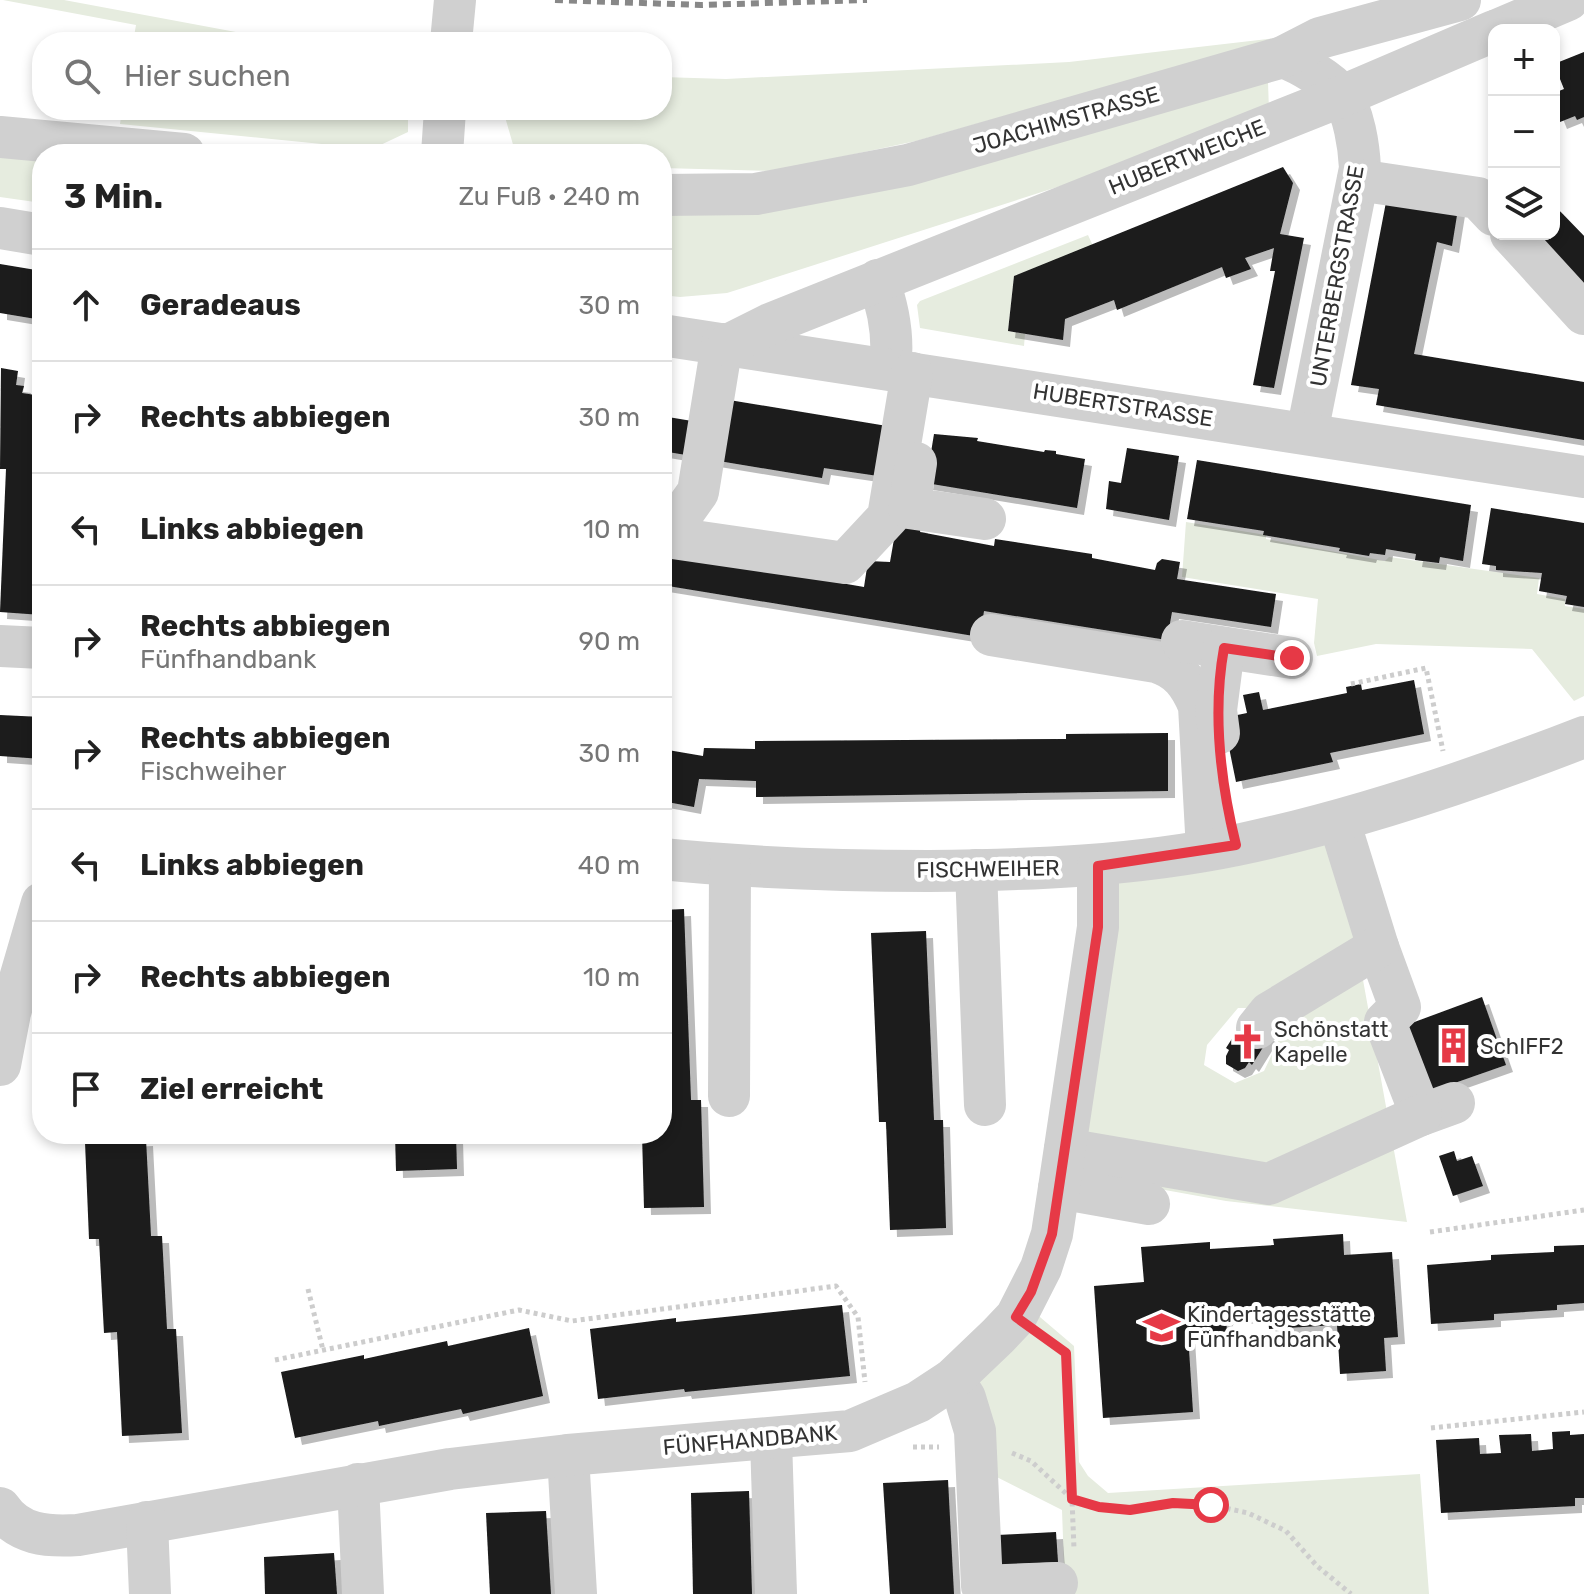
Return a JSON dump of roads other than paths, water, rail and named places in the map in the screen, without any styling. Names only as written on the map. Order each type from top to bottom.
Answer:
[{"type":"street","points":[[452,32],[455,0]]},
{"type":"street","name":"JOACHIMSTRASSE","points":[[672,195],[756,194],[908,165],[1283,57],[1320,38],[1460,0]]},
{"type":"street","name":"HUBERTWEICHE","points":[[1512,24],[1568,0]]},
{"type":"street","name":"HUBERTWEICHE","points":[[725,345],[878,280],[1342,96],[1488,34]]},
{"type":"street","name":"UNTERBERGSTRASSE","points":[[1283,57],[1303,65],[1342,96],[1359,139],[1358,180],[1307,433]]},
{"type":"street","points":[[443,144],[444,120]]},
{"type":"street","points":[[0,137],[76,144]]},
{"type":"street","points":[[1358,180],[1478,198],[1488,209]]},
{"type":"street","points":[[0,228],[32,233]]},
{"type":"street","points":[[1516,240],[1584,314]]},
{"type":"street","points":[[878,280],[886,300],[892,352],[911,372],[909,508],[985,519]]},
{"type":"street","name":"HUBERTSTRASSE","points":[[672,337],[1584,477]]},
{"type":"street","points":[[672,528],[698,492],[725,345]]},
{"type":"street","points":[[672,540],[845,563],[888,517],[911,372]]},
{"type":"street","points":[[991,635],[1156,662],[1171,667],[1183,678],[1199,706],[1221,848]]},
{"type":"street","points":[[1182,641],[1292,658]]},
{"type":"street","points":[[0,646],[32,648]]},
{"type":"street","points":[[1221,848],[1227,807],[1216,710],[1224,648]]},
{"type":"street","name":"FISCHWEIHER","points":[[672,860],[730,866],[851,871],[1098,866],[1221,848],[1339,821],[1454,786],[1584,737]]},
{"type":"street","points":[[1062,1169],[1269,1184],[1437,1109],[1385,1022],[1400,1007],[1339,821]]},
{"type":"street","points":[[729,1096],[730,866]]},
{"type":"street","name":"FÜNFHANDBANK","points":[[0,1508],[8,1519],[28,1532],[54,1536],[450,1469],[568,1455],[850,1431],[918,1402],[953,1379],[1016,1317],[1041,1268],[1052,1234],[1098,927],[1098,866]]},
{"type":"street","points":[[976,870],[985,1105]]},
{"type":"street","points":[[0,1065],[10,1013],[32,937]]},
{"type":"street","points":[[1257,1028],[1269,1013],[1378,947]]},
{"type":"street","points":[[1062,1169],[1149,1204]]},
{"type":"street","points":[[953,1379],[965,1398],[975,1431],[982,1586],[1057,1583]]},
{"type":"street","points":[[771,1440],[776,1594]]},
{"type":"street","points":[[568,1455],[576,1594]]},
{"type":"street","points":[[358,1484],[363,1594]]},
{"type":"street","points":[[147,1522],[150,1594]]},
{"type":"railway","points":[[555,0],[701,5],[867,0]]},
{"type":"place","name":"Schönstatt Kapelle","points":[[1248,1042]]},
{"type":"place","name":"SchIFF2","points":[[1454,1046]]},
{"type":"place","name":"Kindertagesstätte Fünfhandbank","points":[[1161,1327]]}]
